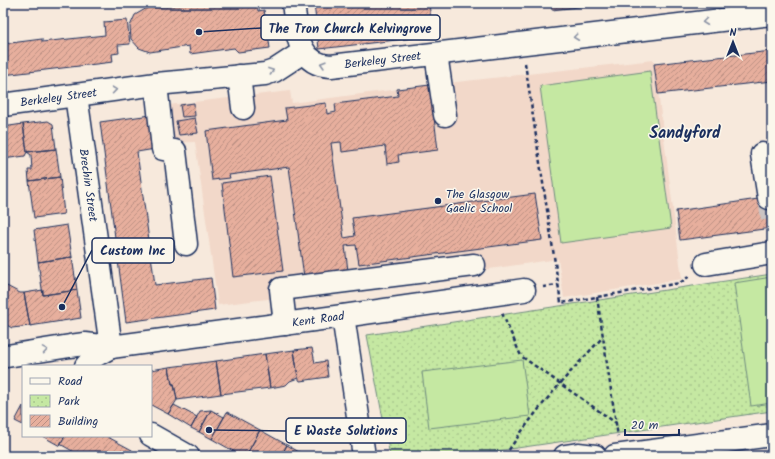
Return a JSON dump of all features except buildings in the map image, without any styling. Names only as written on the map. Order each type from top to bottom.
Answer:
[{"type":"street","points":[[293,3],[299,40],[303,52]]},
{"type":"street","name":"Berkeley Street","points":[[3,106],[156,84],[265,74],[274,71],[303,52],[320,65],[331,66],[772,14]]},
{"type":"street","points":[[436,54],[445,115]]},
{"type":"street","points":[[239,76],[243,108]]},
{"type":"street","points":[[156,84],[163,149],[175,151],[186,244]]},
{"type":"street","name":"Brechin Street","points":[[76,95],[111,347]]},
{"type":"street","points":[[762,154],[769,198]]},
{"type":"street","points":[[706,264],[772,253]]},
{"type":"street","points":[[285,324],[281,289],[474,265]]},
{"type":"street","name":"Kent Road","points":[[12,359],[70,346],[85,344],[111,347],[524,290]]},
{"type":"street","points":[[343,316],[364,456]]},
{"type":"street","name":"Kent Road","points":[[87,365],[95,356],[111,347]]},
{"type":"street","points":[[618,455],[772,435]]},
{"type":"street","points":[[157,444],[188,456]]},
{"type":"street","points":[[565,456],[578,454],[595,456]]},
{"type":"path","points":[[524,58],[561,302],[680,283],[706,264]]},
{"type":"path","points":[[493,294],[521,356],[616,423]]},
{"type":"path","points":[[597,297],[616,423],[618,455]]},
{"type":"path","points":[[505,456],[519,434],[560,383],[603,336]]},
{"type":"shaded area","name":"The Glasgow Gaelic School","points":[[654,60],[682,279],[564,298],[558,259],[360,288],[218,305],[195,142],[173,143],[168,105],[290,91],[292,103],[430,85]]},
{"type":"green space","points":[[650,71],[671,228],[561,243],[540,86]]},
{"type":"green space","points":[[772,274],[772,411],[462,456],[390,456],[367,335]]},
{"type":"green space","points":[[772,277],[772,403],[751,406],[734,283]]},
{"type":"green space","points":[[522,360],[530,416],[429,428],[422,372]]},
{"type":"tunnel","points":[[769,198],[772,219]]},
{"type":"place","name":"The Tron Church Kelvingrove","points":[[199,32]]},
{"type":"place","name":"The Glasgow Gaelic School","points":[[438,201]]},
{"type":"place","name":"Custom Inc","points":[[62,307]]},
{"type":"place","name":"E Waste Solutions","points":[[209,430]]},
{"type":"district","name":"Sandyford","points":[[685,133]]}]
